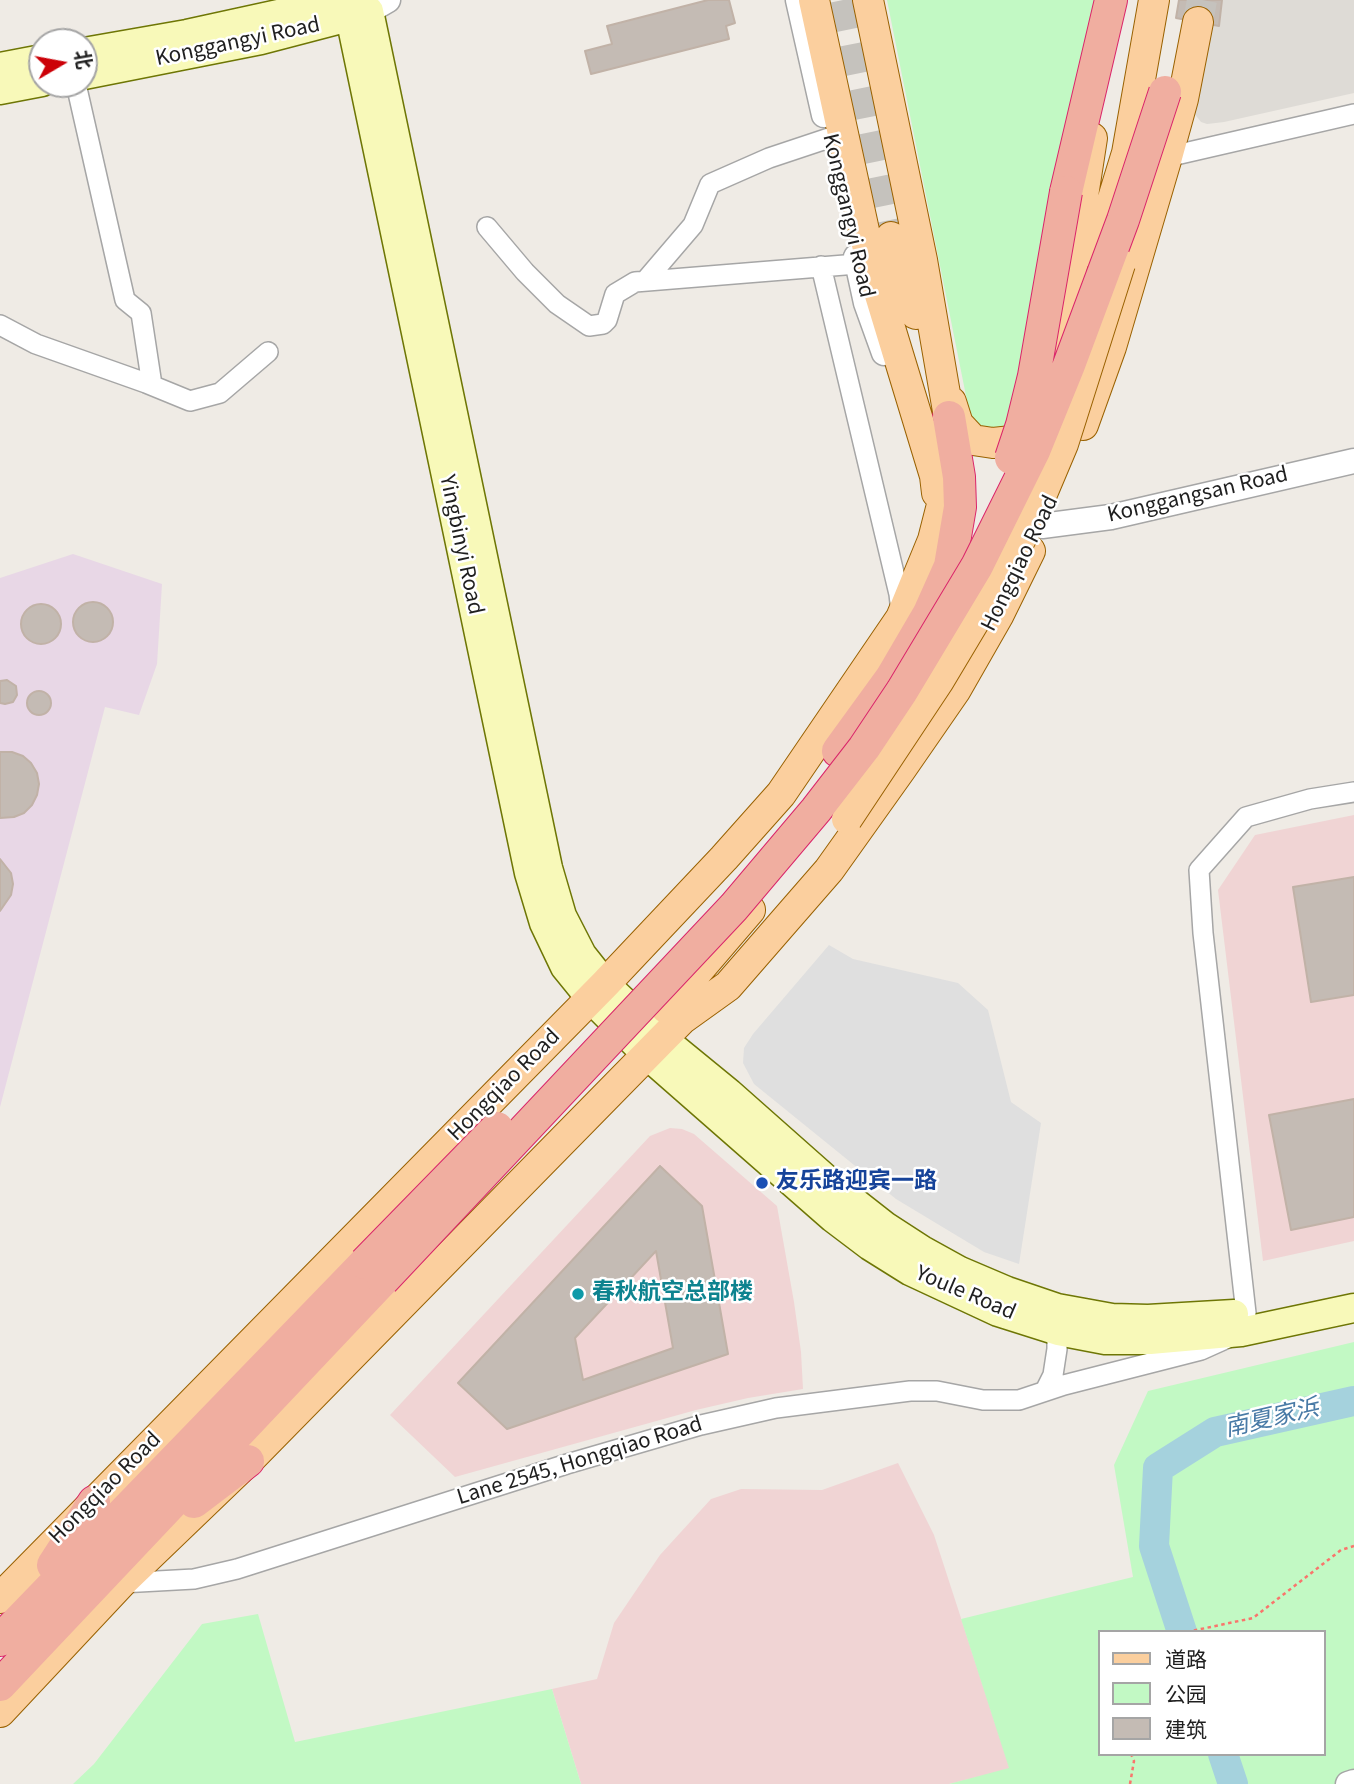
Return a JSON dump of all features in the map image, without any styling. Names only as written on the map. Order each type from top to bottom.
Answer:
[{"type":"highway","points":[[939,630],[1002,484],[1022,425],[1034,376],[1066,192],[1113,0]]},
{"type":"highway","points":[[5,1620],[374,1271],[725,916],[774,860],[863,747],[977,566],[1034,451],[1119,232],[1165,92]]},
{"type":"highway","points":[[120,1570],[374,1271],[800,804],[891,678],[929,613],[950,566],[958,532],[959,477],[934,420]]},
{"type":"highway","points":[[891,678],[926,585],[935,531]]},
{"type":"highway","points":[[0,1685],[120,1570],[248,1461]]},
{"type":"highway","points":[[5,1620],[94,1502]]},
{"type":"main road","name":"Hongqiao Road","points":[[94,1502],[598,992],[781,794],[824,735],[901,618],[935,531],[945,493],[949,463],[934,420],[886,321],[814,0]]},
{"type":"main road","name":"Hongqiao Road","points":[[868,0],[920,250],[941,375],[934,420]]},
{"type":"main road","points":[[941,375],[958,424],[973,440],[993,443],[1012,440],[1029,433],[1050,402],[1113,0]]},
{"type":"main road","points":[[665,1030],[825,822],[889,733],[952,628],[999,542],[1017,503],[1127,153],[1155,0]]},
{"type":"main road","points":[[1155,0],[1156,64],[1167,157]]},
{"type":"main road","name":"Konggangyi Road","points":[[98,49],[360,5]]},
{"type":"main road","name":"Konggangyi Road","points":[[98,72],[261,40],[360,5]]},
{"type":"main road","name":"Yingbinyi Road","points":[[360,5],[529,873],[549,934],[565,967],[598,992],[665,1030]]},
{"type":"main road","name":"Hongqiao Road","points":[[248,1461],[715,975],[802,876],[847,819],[939,682],[1002,575],[1033,515],[1063,444],[1098,339],[1153,153],[1165,92],[1189,21],[1183,99],[1111,347],[1064,475],[999,614],[955,691],[828,870],[728,986],[665,1030]]},
{"type":"main road","points":[[0,67],[28,62]]},
{"type":"main road","points":[[0,90],[28,85]]},
{"type":"main road","points":[[891,237],[934,420]]},
{"type":"main road","name":"Youle Road","points":[[665,1030],[834,1186],[885,1226],[922,1251],[1006,1291],[1057,1320],[1243,1322],[1354,1308]]},
{"type":"main road","name":"Youle Road","points":[[1243,1322],[1354,1290]]},
{"type":"main road","points":[[0,1712],[120,1570]]},
{"type":"street","name":"Konggangyi Road","points":[[798,0],[866,303],[890,368],[934,420]]},
{"type":"street","points":[[79,98],[125,300],[141,313],[152,385]]},
{"type":"street","points":[[1167,157],[1354,114]]},
{"type":"street","points":[[646,280],[693,225],[710,184],[769,158],[829,138]]},
{"type":"street","points":[[488,228],[556,304],[589,326],[603,324],[607,320],[615,294],[626,286],[646,280],[857,264]]},
{"type":"street","points":[[821,266],[899,594],[901,618]]},
{"type":"street","points":[[0,325],[36,344],[190,401],[220,393],[268,352]]},
{"type":"street","name":"Konggangsan Road","points":[[1042,526],[1111,517],[1354,461]]},
{"type":"street","points":[[1243,1322],[1204,946],[1199,870],[1246,817],[1310,799],[1354,792]]},
{"type":"street","points":[[1045,1391],[1052,1375],[1057,1320]]},
{"type":"street","name":"Lane 2545, Hongqiao Road","points":[[120,1570],[194,1578],[237,1569],[567,1464],[701,1425],[776,1408],[910,1391],[937,1391],[1005,1402],[1019,1400],[1200,1350],[1243,1322]]},
{"type":"street","points":[[1348,1784],[1354,1782]]},
{"type":"path","points":[[1196,1630],[1253,1618],[1341,1550],[1354,1546]]},
{"type":"path","points":[[1129,1784],[1134,1762],[1132,1756]]},
{"type":"shaded area","points":[[1179,0],[1354,0],[1354,93],[1224,122],[1201,122],[1193,112],[1201,23],[1176,18]]},
{"type":"shaded area","points":[[73,554],[162,584],[157,664],[139,715],[105,707],[0,1107],[0,578]]},
{"type":"shaded area","points":[[1354,815],[1354,1241],[1263,1261],[1218,890],[1255,835]]},
{"type":"shaded area","points":[[829,945],[853,959],[958,983],[988,1010],[1011,1102],[1041,1123],[1019,1264],[984,1252],[896,1199],[754,1084],[743,1063],[744,1048]]},
{"type":"shaded area","points":[[670,1128],[694,1134],[777,1206],[794,1302],[803,1389],[696,1410],[455,1477],[390,1415],[650,1136]]},
{"type":"shaded area","points":[[898,1463],[934,1535],[1010,1769],[949,1784],[581,1784],[552,1689],[597,1679],[614,1623],[660,1555],[711,1499],[741,1489],[822,1490]]},
{"type":"green space","points":[[887,0],[1096,0],[1014,427],[974,436]]},
{"type":"green space","points":[[1354,1342],[1354,1784],[949,1784],[1009,1768],[961,1619],[1133,1577],[1114,1465],[1148,1391]]},
{"type":"green space","points":[[258,1614],[295,1742],[552,1689],[581,1784],[73,1784],[94,1764],[202,1624]]},
{"type":"building","points":[[708,0],[729,0],[735,23],[726,26],[729,39],[591,74],[585,51],[612,44],[607,26]]},
{"type":"building","points":[[1179,0],[1222,0],[1219,26],[1176,18]]},
{"type":"building","points":[[93,602],[107,608],[113,622],[107,636],[93,642],[79,636],[73,622],[79,608]]},
{"type":"building","points":[[41,604],[55,610],[61,624],[55,638],[41,644],[27,638],[21,624],[27,610]]},
{"type":"building","points":[[7,680],[16,686],[17,695],[13,702],[5,704],[0,703],[0,681]]},
{"type":"building","points":[[39,691],[50,698],[51,703],[44,714],[39,715],[28,708],[27,703],[34,692]]},
{"type":"building","points":[[0,752],[23,756],[37,773],[39,784],[32,805],[24,813],[14,817],[0,818]]},
{"type":"building","points":[[0,859],[11,873],[13,884],[11,895],[0,911]]},
{"type":"building","points":[[1354,877],[1354,995],[1311,1002],[1293,887]]},
{"type":"building","points":[[1354,1099],[1354,1217],[1291,1230],[1269,1115]]},
{"type":"building","name":"春秋航空总部楼","points":[[660,1166],[702,1206],[728,1354],[507,1429],[458,1383]],"holes":[[[656,1251],[673,1348],[583,1380],[575,1338]]]},
{"type":"waterway","name":"南夏家浜","points":[[1181,1630],[1154,1546],[1158,1468],[1215,1432],[1354,1401]]},
{"type":"waterway","name":"南夏家浜","points":[[1224,1756],[1233,1784]]},
{"type":"tunnel","points":[[843,0],[891,237]]},
{"type":"tunnel","points":[[1198,22],[1202,0]]},
{"type":"place","name":"友乐路迎宾一路","points":[[762,1183]]},
{"type":"place","name":"春秋航空总部楼","points":[[578,1294]]}]
